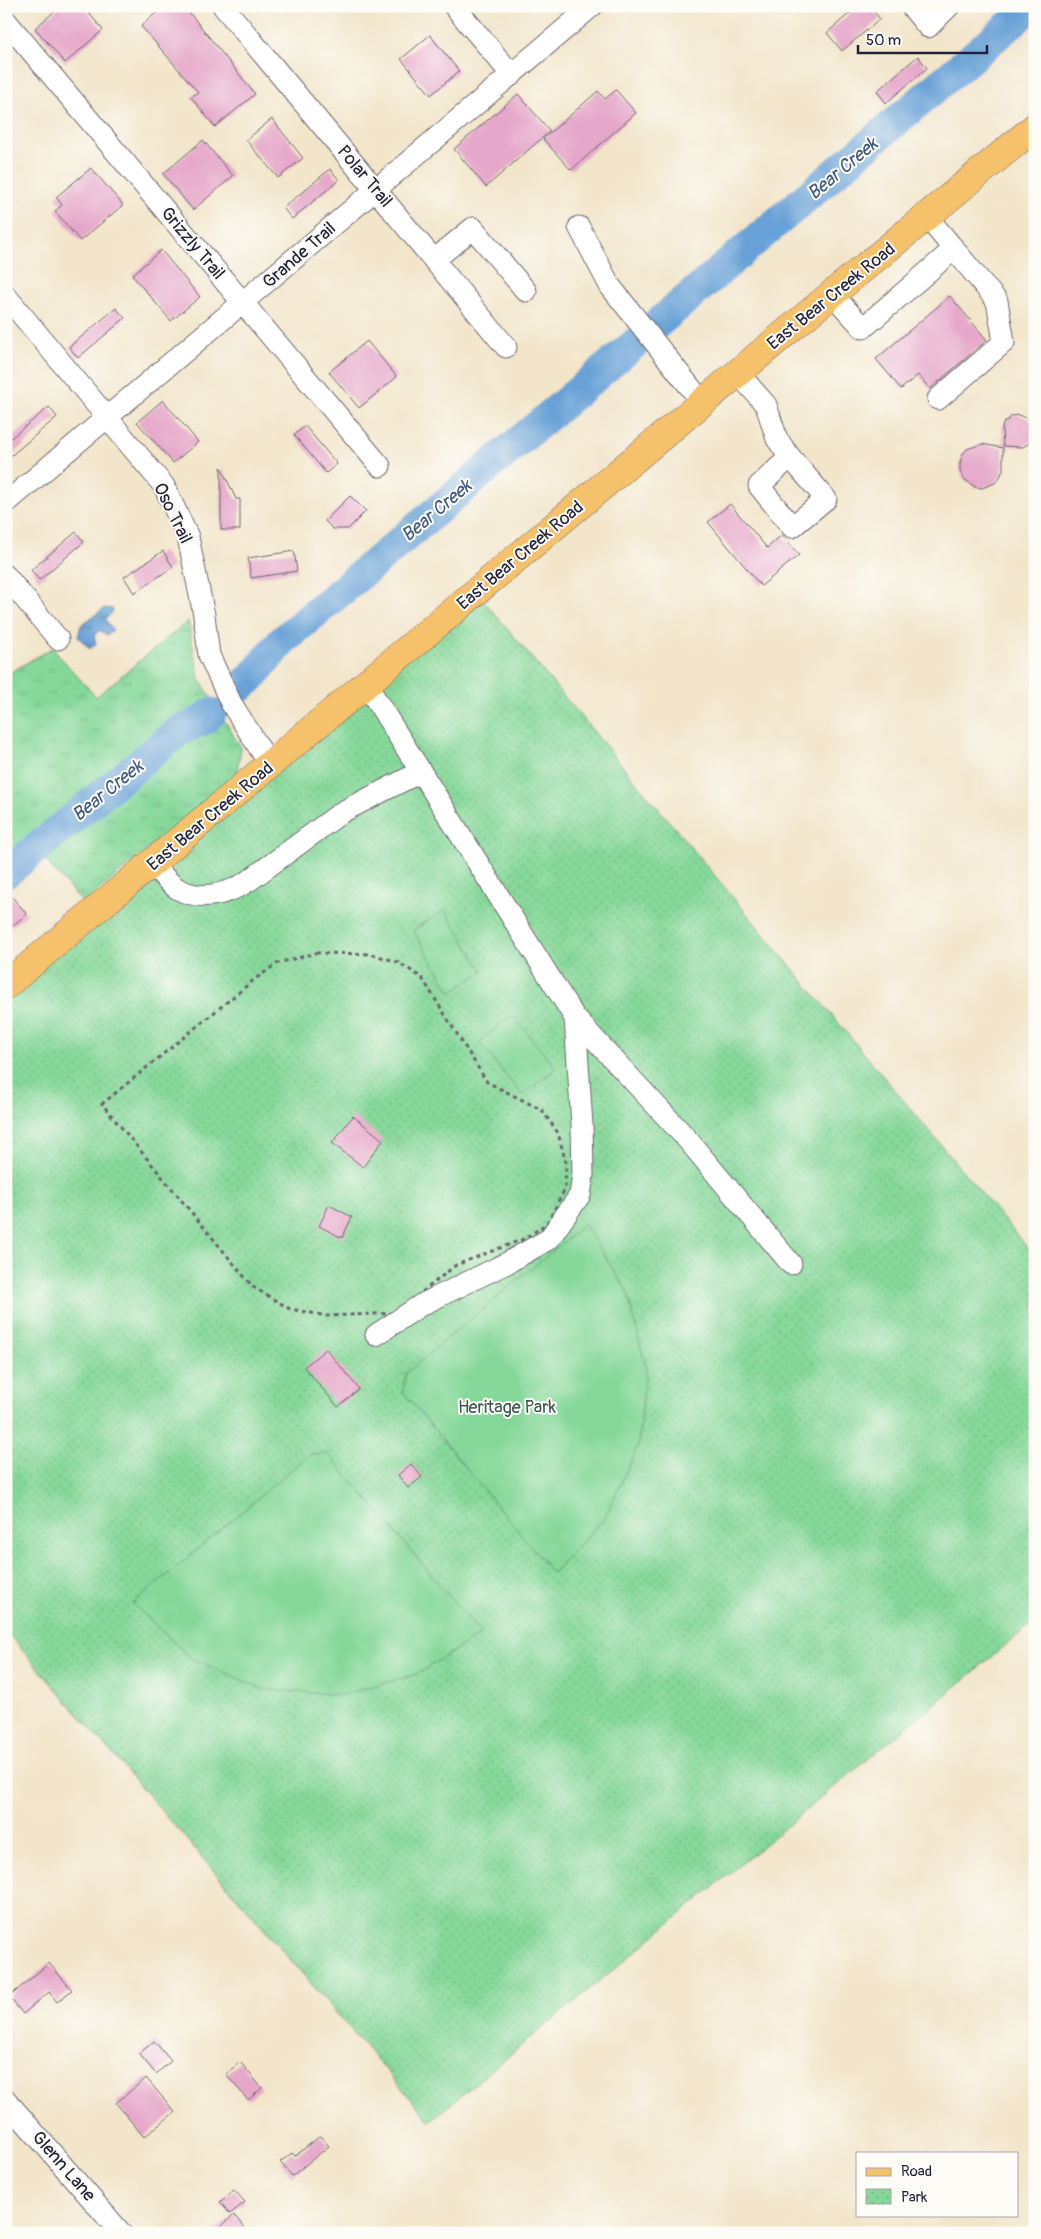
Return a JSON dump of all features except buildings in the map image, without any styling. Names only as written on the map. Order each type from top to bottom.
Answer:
[{"type":"main road","name":"East Bear Creek Road","points":[[6,985],[702,402],[928,217],[1035,126]]},
{"type":"street","name":"Polar Trail","points":[[223,6],[506,347]]},
{"type":"street","points":[[454,6],[512,75]]},
{"type":"street","name":"Grande Trail","points":[[6,503],[592,6]]},
{"type":"street","points":[[911,6],[928,27],[949,6]]},
{"type":"street","name":"Grizzly Trail","points":[[6,21],[380,466]]},
{"type":"street","points":[[928,217],[997,301],[1004,342],[938,399]]},
{"type":"street","points":[[434,260],[473,228],[526,291]]},
{"type":"street","points":[[579,228],[610,286],[702,402]]},
{"type":"street","points":[[832,294],[864,328],[954,249]]},
{"type":"street","name":"Oso Trail","points":[[6,296],[164,486],[188,537],[204,615],[209,655],[231,703],[270,765]]},
{"type":"street","points":[[738,373],[766,405],[777,439],[790,457]]},
{"type":"street","points":[[6,576],[58,639]]},
{"type":"street","points":[[366,684],[575,1018],[687,1139],[791,1264]]},
{"type":"street","points":[[152,864],[177,888],[204,895],[222,894],[243,884],[342,812],[420,772]]},
{"type":"street","points":[[376,1335],[421,1305],[507,1263],[548,1239],[580,1196],[583,1175],[582,1125],[575,1018]]},
{"type":"street","name":"Glenn Lane","points":[[6,2100],[121,2233]]},
{"type":"path","points":[[316,953],[371,954],[398,962],[422,978],[487,1082],[542,1110],[558,1133],[566,1163],[565,1189],[547,1223],[526,1238],[456,1265],[396,1313],[327,1316],[290,1309],[253,1287],[102,1104],[255,979],[278,963],[316,953]]},
{"type":"green space","name":"Heritage Park","points":[[473,588],[1035,1257],[1035,1621],[430,2121],[6,1631],[6,977]]},
{"type":"green space","points":[[188,621],[199,678],[241,748],[236,776],[83,903],[35,849],[6,868],[6,675],[52,648],[96,697]]},
{"type":"green space","points":[[445,910],[483,971],[451,992],[413,930]]},
{"type":"green space","points":[[512,1015],[556,1068],[522,1095],[479,1042]]},
{"type":"green space","points":[[584,1225],[627,1291],[646,1368],[638,1446],[605,1517],[553,1573],[403,1392],[406,1373]]},
{"type":"green space","points":[[310,1454],[329,1454],[481,1634],[417,1674],[341,1695],[263,1689],[191,1658],[133,1604]]},
{"type":"water","points":[[105,608],[113,609],[112,613],[105,619],[113,630],[107,635],[99,630],[94,636],[96,644],[90,649],[78,637],[81,625]]},
{"type":"waterway","name":"Bear Creek","points":[[651,329],[1032,6]]},
{"type":"waterway","name":"Bear Creek","points":[[239,688],[251,678],[282,641],[640,339]]},
{"type":"waterway","name":"Bear Creek","points":[[6,873],[179,731],[205,719],[211,713]]}]
